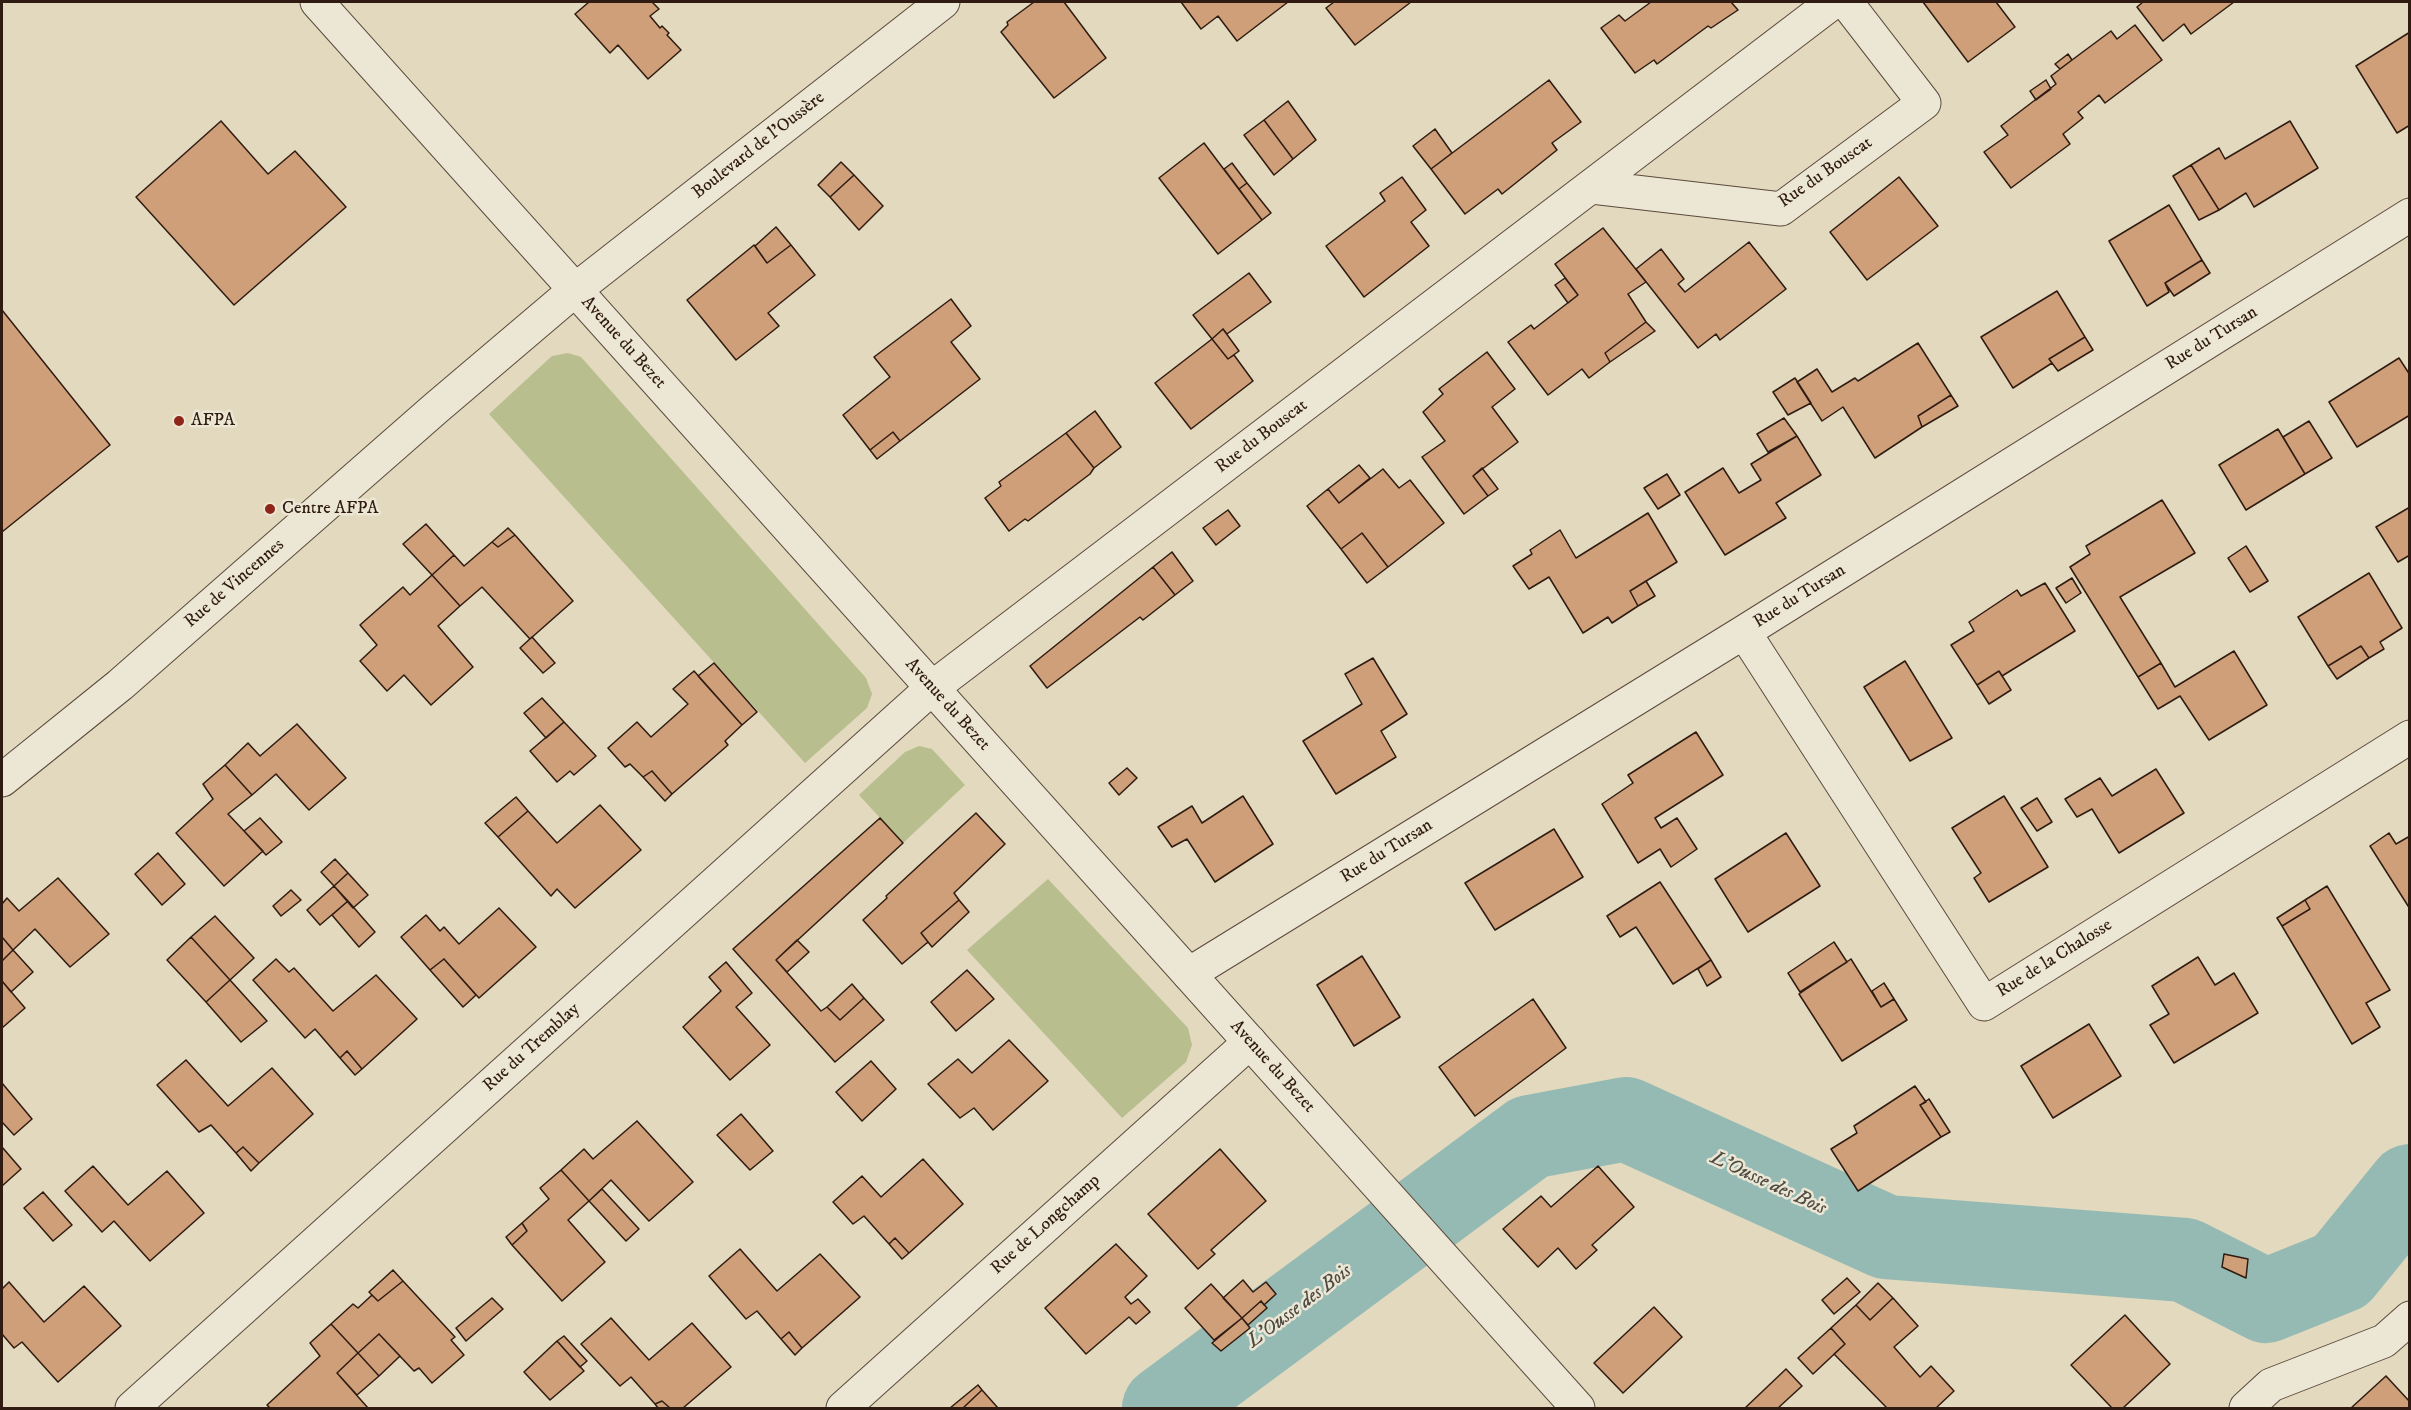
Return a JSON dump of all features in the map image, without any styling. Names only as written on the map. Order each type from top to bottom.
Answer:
[{"type":"street","name":"Avenue du Bezet","points":[[316,2],[1578,1408]]},
{"type":"street","name":"Boulevard de l'Oussère","points":[[575,290],[943,2]]},
{"type":"street","name":"Rue du Bouscat","points":[[932,688],[1833,2]]},
{"type":"street","name":"Rue du Bouscat","points":[[1592,187],[1781,209],[1924,102],[1846,2]]},
{"type":"street","name":"Rue du Tursan","points":[[1189,974],[1744,632],[2409,216]]},
{"type":"street","name":"Rue de Vincennes","points":[[2,780],[120,685],[427,416],[575,290]]},
{"type":"street","name":"Rue de la Chalosse","points":[[1744,632],[1984,1004],[2409,737]]},
{"type":"street","name":"Rue du Tremblay","points":[[132,1408],[932,688]]},
{"type":"street","name":"Rue de Longchamp","points":[[843,1408],[1250,1042]]},
{"type":"street","points":[[2246,1408],[2271,1385],[2384,1341],[2409,1318]]},
{"type":"green space","points":[[568,353],[581,357],[866,678],[872,694],[867,708],[805,763],[489,414],[552,356]]},
{"type":"green space","points":[[919,746],[932,749],[965,785],[903,843],[859,795],[905,752]]},
{"type":"green space","points":[[1048,879],[1188,1028],[1192,1045],[1186,1062],[1122,1118],[967,950]]},
{"type":"building","points":[[589,2],[652,2],[659,9],[650,16],[660,28],[662,26],[669,33],[667,35],[681,50],[648,79],[618,45],[610,53],[575,14]]},
{"type":"building","points":[[1034,2],[1064,2],[1106,58],[1054,98],[1001,32],[1008,25],[1007,22]]},
{"type":"building","points":[[1181,2],[1288,2],[1237,41],[1218,16],[1201,29]]},
{"type":"building","points":[[1334,2],[1411,2],[1355,45],[1326,8]]},
{"type":"building","points":[[1651,2],[1731,2],[1738,10],[1711,28],[1708,26],[1657,64],[1654,60],[1635,73],[1601,28],[1619,15],[1625,21]]},
{"type":"building","points":[[1923,2],[1996,2],[2015,27],[1968,62]]},
{"type":"building","points":[[2143,2],[2234,2],[2191,34],[2184,24],[2163,41],[2137,7]]},
{"type":"building","points":[[2135,25],[2162,60],[2105,103],[2099,95],[2078,112],[2083,118],[2063,134],[2070,144],[2011,188],[1984,152],[2008,135],[2001,126],[2056,84],[2051,76],[2072,60],[2111,31],[2117,39]]},
{"type":"building","points":[[2410,32],[2410,125],[2397,133],[2356,66]]},
{"type":"building","points":[[2068,54],[2072,60],[2060,69],[2055,64]]},
{"type":"building","points":[[1549,80],[1581,122],[1552,143],[1557,150],[1502,194],[1498,189],[1465,214],[1431,169]]},
{"type":"building","points":[[2046,80],[2051,89],[2036,100],[2030,91]]},
{"type":"building","points":[[1288,101],[1316,140],[1293,159],[1264,120]]},
{"type":"building","points":[[1264,120],[1293,159],[1274,175],[1244,135]]},
{"type":"building","points":[[221,121],[268,174],[295,151],[346,207],[234,305],[136,197]]},
{"type":"building","points":[[2290,121],[2318,168],[2254,207],[2246,193],[2219,210],[2191,165],[2219,148],[2225,159]]},
{"type":"building","points":[[1435,129],[1452,153],[1431,169],[1413,146]]},
{"type":"building","points":[[1204,143],[1262,220],[1218,254],[1159,178]]},
{"type":"building","points":[[841,162],[854,175],[830,197],[818,185]]},
{"type":"building","points":[[1232,163],[1247,183],[1239,189],[1224,169]]},
{"type":"building","points":[[2191,165],[2219,210],[2199,220],[2173,176]]},
{"type":"building","points":[[854,175],[883,206],[859,230],[830,197]]},
{"type":"building","points":[[1402,177],[1426,210],[1411,222],[1429,246],[1364,297],[1326,246],[1385,201],[1380,193]]},
{"type":"building","points":[[1899,177],[1938,226],[1867,280],[1830,232]]},
{"type":"building","points":[[1247,183],[1271,213],[1262,220],[1239,189]]},
{"type":"building","points":[[2169,205],[2202,260],[2165,283],[2169,292],[2147,306],[2109,241]]},
{"type":"building","points":[[776,227],[791,245],[767,263],[755,246]]},
{"type":"building","points":[[1603,228],[1646,282],[1628,294],[1646,322],[1605,353],[1610,362],[1589,378],[1582,369],[1548,395],[1508,342],[1531,325],[1534,329],[1578,295],[1555,264]]},
{"type":"building","points":[[1749,242],[1786,289],[1720,340],[1716,334],[1698,348],[1636,269],[1661,249],[1684,279],[1678,284],[1685,292]]},
{"type":"building","points":[[754,245],[767,263],[791,245],[815,275],[768,313],[779,326],[736,360],[687,300]]},
{"type":"building","points":[[2202,260],[2210,273],[2174,296],[2165,283]]},
{"type":"building","points":[[1249,273],[1271,302],[1227,334],[1223,329],[1212,339],[1193,315]]},
{"type":"building","points":[[1565,278],[1578,295],[1568,303],[1555,285]]},
{"type":"building","points":[[2057,291],[2085,337],[2049,359],[2052,363],[2013,388],[1981,337]]},
{"type":"building","points":[[951,299],[971,326],[951,342],[980,379],[900,441],[893,432],[870,450],[843,415],[890,377],[874,357]]},
{"type":"building","points":[[2,310],[110,445],[2,532]]},
{"type":"building","points":[[1646,322],[1655,331],[1610,362],[1605,353]]},
{"type":"building","points":[[1223,329],[1239,351],[1228,359],[1212,339]]},
{"type":"building","points":[[2085,337],[2093,350],[2058,371],[2049,359]]},
{"type":"building","points":[[1212,339],[1228,359],[1234,355],[1253,381],[1191,429],[1155,383]]},
{"type":"building","points":[[1918,343],[1951,395],[1918,416],[1922,427],[1875,458],[1843,407],[1822,421],[1797,382],[1817,369],[1832,392],[1855,378],[1858,381]]},
{"type":"building","points":[[1487,352],[1515,389],[1492,407],[1518,442],[1473,476],[1488,496],[1464,514],[1422,457],[1445,441],[1423,412],[1443,394],[1439,389]]},
{"type":"building","points":[[2399,358],[2410,375],[2410,415],[2357,447],[2329,402]]},
{"type":"building","points":[[1795,378],[1811,403],[1788,415],[1773,392]]},
{"type":"building","points":[[1951,395],[1958,406],[1922,427],[1918,416]]},
{"type":"building","points":[[1095,411],[1121,447],[1094,468],[1066,433]]},
{"type":"building","points":[[1784,418],[1797,436],[1768,452],[1757,434]]},
{"type":"building","points":[[2309,421],[2332,458],[2305,474],[2283,437]]},
{"type":"building","points":[[2278,429],[2305,474],[2246,510],[2219,465]]},
{"type":"building","points":[[893,432],[900,441],[877,459],[870,450]]},
{"type":"building","points":[[1066,433],[1094,468],[1090,474],[1028,521],[1025,519],[1009,531],[985,498],[1001,486],[999,482]]},
{"type":"building","points":[[1797,436],[1821,475],[1776,503],[1786,518],[1725,555],[1685,492],[1723,468],[1739,493],[1761,480],[1751,464]]},
{"type":"building","points":[[1359,465],[1370,478],[1339,503],[1328,489]]},
{"type":"building","points":[[1482,468],[1498,489],[1488,496],[1473,476]]},
{"type":"building","points":[[1383,469],[1399,488],[1410,480],[1444,523],[1388,567],[1362,533],[1341,549],[1307,506],[1328,489],[1339,503]]},
{"type":"building","points":[[1667,474],[1680,495],[1658,509],[1644,488]]},
{"type":"building","points":[[2162,500],[2195,553],[2120,597],[2161,663],[2138,677],[2070,567],[2090,554],[2086,546]]},
{"type":"building","points":[[2410,507],[2410,555],[2398,562],[2376,527]]},
{"type":"building","points":[[1228,510],[1240,526],[1216,545],[1203,528]]},
{"type":"building","points":[[1648,513],[1677,562],[1630,591],[1638,606],[1612,623],[1608,617],[1583,633],[1549,577],[1529,589],[1513,566],[1532,554],[1530,550],[1560,530],[1576,558]]},
{"type":"building","points":[[426,524],[454,555],[432,575],[403,544]]},
{"type":"building","points":[[508,528],[515,535],[498,547],[492,542]]},
{"type":"building","points":[[1362,533],[1388,567],[1367,583],[1341,549]]},
{"type":"building","points":[[515,535],[573,601],[530,639],[482,587],[460,606],[432,575],[454,555],[464,566],[492,542],[498,547]]},
{"type":"building","points":[[2246,546],[2268,581],[2250,592],[2228,558]]},
{"type":"building","points":[[1172,552],[1193,581],[1175,595],[1153,567]]},
{"type":"building","points":[[1153,567],[1175,595],[1143,620],[1140,617],[1047,688],[1030,666]]},
{"type":"building","points":[[2369,573],[2402,628],[2380,642],[2384,649],[2369,658],[2361,646],[2328,666],[2298,617]]},
{"type":"building","points":[[432,575],[460,606],[438,626],[473,667],[431,705],[404,675],[387,691],[360,661],[377,645],[360,625],[403,587],[410,595]]},
{"type":"building","points":[[2072,578],[2081,593],[2066,603],[2056,588]]},
{"type":"building","points":[[1646,581],[1655,596],[1638,606],[1630,591]]},
{"type":"building","points":[[2045,583],[2075,631],[2002,676],[1999,671],[1977,685],[1951,645],[1974,631],[1969,622],[2017,590],[2021,596]]},
{"type":"building","points":[[532,637],[555,663],[543,673],[520,648]]},
{"type":"building","points":[[2361,646],[2369,658],[2337,679],[2328,666]]},
{"type":"building","points":[[2234,651],[2267,705],[2209,740],[2180,696],[2158,709],[2138,677],[2161,663],[2175,687]]},
{"type":"building","points":[[1373,658],[1407,714],[1381,731],[1396,757],[1336,794],[1303,741],[1362,704],[1345,674]]},
{"type":"building","points":[[1905,661],[1952,738],[1910,761],[1864,687]]},
{"type":"building","points":[[714,663],[757,712],[742,725],[698,676]]},
{"type":"building","points":[[694,671],[742,725],[725,741],[728,745],[672,794],[652,771],[643,777],[630,764],[625,767],[608,748],[637,722],[651,737],[688,704],[673,689]]},
{"type":"building","points":[[1999,671],[2011,690],[1989,704],[1977,685]]},
{"type":"building","points":[[542,698],[564,722],[546,738],[524,713]]},
{"type":"building","points":[[564,722],[596,756],[574,775],[570,771],[557,782],[530,751]]},
{"type":"building","points":[[297,724],[346,778],[309,810],[276,774],[252,795],[225,765],[248,743],[260,756]]},
{"type":"building","points":[[1696,732],[1723,775],[1655,818],[1661,828],[1677,818],[1697,849],[1671,867],[1660,849],[1638,863],[1602,804],[1633,783],[1628,775]]},
{"type":"building","points":[[225,765],[252,795],[228,814],[263,851],[224,886],[176,833],[213,799],[203,784]]},
{"type":"building","points":[[1127,768],[1137,778],[1119,795],[1109,783]]},
{"type":"building","points":[[2156,769],[2184,813],[2119,853],[2092,809],[2077,817],[2065,799],[2100,778],[2112,796]]},
{"type":"building","points":[[652,771],[672,794],[665,801],[643,777]]},
{"type":"building","points":[[1243,796],[1273,844],[1215,882],[1187,839],[1172,847],[1158,827],[1192,806],[1202,823]]},
{"type":"building","points":[[2004,796],[2048,867],[1989,902],[1974,878],[1981,873],[1952,828]]},
{"type":"building","points":[[516,797],[528,811],[498,837],[485,823]]},
{"type":"building","points":[[2037,798],[2052,822],[2037,831],[2021,808]]},
{"type":"building","points":[[600,805],[641,850],[575,908],[557,889],[551,896],[498,837],[528,811],[557,843]]},
{"type":"building","points":[[976,813],[1005,844],[954,893],[959,900],[921,933],[928,942],[902,964],[863,920]]},
{"type":"building","points":[[260,818],[282,842],[266,855],[244,831]]},
{"type":"building","points":[[880,818],[903,843],[776,960],[821,1011],[827,1007],[840,1020],[864,998],[884,1020],[835,1062],[733,949]]},
{"type":"building","points":[[1554,829],[1583,877],[1495,930],[1465,883]]},
{"type":"building","points":[[1786,833],[1820,886],[1748,932],[1715,879]]},
{"type":"building","points":[[2389,833],[2396,844],[2410,836],[2410,909],[2370,846]]},
{"type":"building","points":[[158,853],[185,884],[162,905],[135,874]]},
{"type":"building","points":[[335,859],[348,873],[334,886],[321,872]]},
{"type":"building","points":[[348,873],[368,895],[353,908],[334,886]]},
{"type":"building","points":[[58,878],[109,934],[70,967],[35,929],[13,950],[2,937],[2,904],[7,898],[19,911]]},
{"type":"building","points":[[1660,882],[1711,960],[1673,984],[1636,927],[1620,937],[1607,916]]},
{"type":"building","points":[[334,886],[348,901],[320,925],[307,910]]},
{"type":"building","points":[[2327,886],[2390,990],[2366,1003],[2380,1027],[2352,1044],[2282,926],[2310,909],[2305,900]]},
{"type":"building","points":[[291,890],[301,900],[281,916],[273,906]]},
{"type":"building","points":[[959,900],[969,912],[932,947],[921,933]]},
{"type":"building","points":[[2305,900],[2310,909],[2282,926],[2277,918]]},
{"type":"building","points":[[348,901],[375,932],[359,947],[332,915]]},
{"type":"building","points":[[499,908],[536,947],[479,998],[444,959],[430,970],[401,937],[426,915],[440,931],[444,927],[459,944]]},
{"type":"building","points":[[215,916],[254,958],[230,980],[191,937]]},
{"type":"building","points":[[2,937],[13,950],[2,961]]},
{"type":"building","points":[[191,937],[230,980],[206,1002],[167,960]]},
{"type":"building","points":[[797,940],[809,952],[787,972],[776,960]]},
{"type":"building","points":[[1834,942],[1847,962],[1800,992],[1788,973]]},
{"type":"building","points":[[13,950],[33,972],[11,992],[2,981],[2,961]]},
{"type":"building","points":[[1362,956],[1400,1017],[1354,1046],[1317,985]]},
{"type":"building","points":[[2198,957],[2215,985],[2234,973],[2258,1013],[2174,1063],[2150,1025],[2169,1014],[2152,986]]},
{"type":"building","points":[[276,959],[289,972],[294,968],[333,1011],[376,975],[417,1019],[362,1069],[347,1051],[340,1058],[315,1029],[305,1038],[253,980]]},
{"type":"building","points":[[444,959],[476,995],[463,1007],[430,970]]},
{"type":"building","points":[[1851,959],[1881,1007],[1894,999],[1907,1020],[1842,1061],[1799,994]]},
{"type":"building","points":[[1711,960],[1721,977],[1707,986],[1698,969]]},
{"type":"building","points":[[726,962],[752,993],[736,1007],[770,1045],[730,1080],[683,1027],[721,991],[709,977]]},
{"type":"building","points":[[967,970],[994,999],[956,1031],[931,1002]]},
{"type":"building","points":[[230,980],[267,1021],[241,1042],[206,1002]]},
{"type":"building","points":[[2,981],[25,1008],[2,1028]]},
{"type":"building","points":[[1884,983],[1894,999],[1881,1007],[1872,991]]},
{"type":"building","points":[[852,984],[864,998],[840,1020],[827,1007]]},
{"type":"building","points":[[1533,999],[1566,1048],[1475,1116],[1439,1067]]},
{"type":"building","points":[[2089,1024],[2121,1076],[2053,1118],[2021,1066]]},
{"type":"building","points":[[1009,1040],[1048,1081],[993,1130],[974,1108],[960,1118],[928,1084],[958,1059],[972,1073]]},
{"type":"building","points":[[347,1051],[362,1069],[355,1075],[340,1058]]},
{"type":"building","points":[[186,1060],[228,1106],[272,1068],[313,1114],[259,1163],[243,1147],[236,1153],[211,1125],[199,1132],[157,1085]]},
{"type":"building","points":[[871,1061],[896,1089],[862,1121],[836,1092]]},
{"type":"building","points":[[2,1083],[32,1119],[14,1135],[2,1122]]},
{"type":"building","points":[[1915,1086],[1926,1102],[1920,1105],[1941,1137],[1858,1191],[1831,1149],[1857,1133],[1854,1126]]},
{"type":"building","points":[[1929,1099],[1950,1132],[1941,1137],[1920,1105]]},
{"type":"building","points":[[741,1114],[773,1151],[750,1170],[717,1135]]},
{"type":"building","points":[[637,1121],[693,1182],[649,1221],[611,1180],[589,1201],[561,1170],[584,1149],[593,1159]]},
{"type":"building","points":[[2,1147],[21,1169],[2,1186]]},
{"type":"building","points":[[243,1147],[259,1163],[251,1171],[236,1153]]},
{"type":"building","points":[[1220,1149],[1266,1201],[1211,1250],[1215,1254],[1198,1269],[1148,1214]]},
{"type":"building","points":[[923,1159],[963,1204],[909,1253],[895,1238],[889,1244],[864,1216],[853,1224],[833,1202],[862,1176],[881,1197]]},
{"type":"building","points":[[93,1166],[128,1205],[167,1171],[204,1213],[150,1261],[114,1221],[102,1232],[65,1191]]},
{"type":"building","points":[[1598,1166],[1634,1207],[1592,1245],[1597,1250],[1576,1269],[1558,1248],[1538,1267],[1503,1229],[1541,1196],[1551,1207]]},
{"type":"building","points":[[561,1170],[589,1201],[568,1220],[605,1262],[562,1301],[512,1245],[527,1231],[522,1223],[549,1199],[540,1188]]},
{"type":"building","points":[[602,1189],[639,1229],[626,1241],[589,1201]]},
{"type":"building","points":[[43,1192],[72,1225],[53,1241],[24,1208]]},
{"type":"building","points":[[522,1223],[527,1231],[512,1245],[506,1237]]},
{"type":"building","points":[[895,1238],[909,1253],[902,1259],[889,1244]]},
{"type":"building","points":[[1116,1244],[1147,1276],[1125,1297],[1131,1304],[1138,1299],[1150,1312],[1136,1324],[1129,1317],[1086,1354],[1045,1308]]},
{"type":"building","points":[[740,1249],[777,1291],[820,1254],[860,1297],[802,1348],[789,1332],[781,1339],[757,1311],[746,1319],[709,1276]]},
{"type":"building","points":[[2224,1254],[2248,1259],[2246,1278],[2222,1267]]},
{"type":"building","points":[[393,1270],[403,1281],[378,1301],[369,1292]]},
{"type":"building","points":[[1847,1278],[1860,1292],[1834,1314],[1822,1300]]},
{"type":"building","points":[[1243,1280],[1253,1292],[1266,1282],[1276,1294],[1264,1305],[1261,1301],[1242,1318],[1223,1298]]},
{"type":"building","points":[[403,1281],[455,1337],[451,1340],[464,1355],[432,1383],[419,1368],[414,1371],[379,1334],[358,1353],[331,1324],[353,1304],[358,1308],[372,1295],[378,1301]]},
{"type":"building","points":[[9,1282],[44,1322],[84,1286],[121,1326],[58,1382],[22,1342],[14,1348],[2,1334],[2,1289]]},
{"type":"building","points":[[1878,1283],[1893,1298],[1870,1320],[1856,1305]]},
{"type":"building","points":[[1211,1284],[1242,1318],[1214,1340],[1185,1308]]},
{"type":"building","points":[[492,1298],[503,1309],[466,1341],[456,1328]]},
{"type":"building","points":[[1893,1298],[1918,1326],[1894,1347],[1920,1377],[1931,1366],[1954,1391],[1936,1408],[1887,1408],[1834,1354],[1845,1344],[1831,1328],[1856,1305],[1870,1320]]},
{"type":"building","points":[[1261,1301],[1267,1308],[1248,1325],[1242,1318]]},
{"type":"building","points":[[1654,1307],[1682,1337],[1623,1393],[1594,1363]]},
{"type":"building","points":[[2125,1315],[2170,1364],[2123,1408],[2112,1408],[2071,1365]]},
{"type":"building","points":[[611,1318],[649,1360],[692,1323],[731,1367],[683,1408],[670,1408],[662,1401],[655,1404],[631,1377],[620,1386],[581,1344]]},
{"type":"building","points":[[1242,1318],[1250,1328],[1221,1351],[1212,1343]]},
{"type":"building","points":[[331,1324],[358,1353],[337,1373],[368,1408],[270,1408],[267,1405],[320,1356],[310,1343]]},
{"type":"building","points":[[1831,1328],[1845,1344],[1813,1374],[1798,1358]]},
{"type":"building","points":[[789,1332],[802,1348],[795,1355],[781,1339]]},
{"type":"building","points":[[379,1334],[400,1356],[379,1376],[358,1353]]},
{"type":"building","points":[[564,1336],[587,1361],[580,1367],[557,1341]]},
{"type":"building","points":[[557,1341],[584,1371],[550,1400],[524,1372]]},
{"type":"building","points":[[358,1353],[379,1376],[357,1395],[337,1373]]},
{"type":"building","points":[[1786,1369],[1802,1386],[1778,1408],[1745,1408]]},
{"type":"building","points":[[2386,1376],[2410,1402],[2410,1408],[2351,1408]]},
{"type":"building","points":[[978,1385],[982,1390],[963,1408],[950,1408]]},
{"type":"building","points":[[982,1390],[998,1408],[963,1408]]},
{"type":"building","points":[[662,1401],[670,1408],[658,1408],[655,1404]]},
{"type":"waterway","name":"L'Ousse des Bois","points":[[1164,1408],[1530,1137],[1626,1119],[1886,1237],[2185,1260],[2266,1301],[2341,1271],[2410,1186]]},
{"type":"place","name":"AFPA","points":[[179,421]]},
{"type":"place","name":"Centre AFPA","points":[[270,509]]}]
